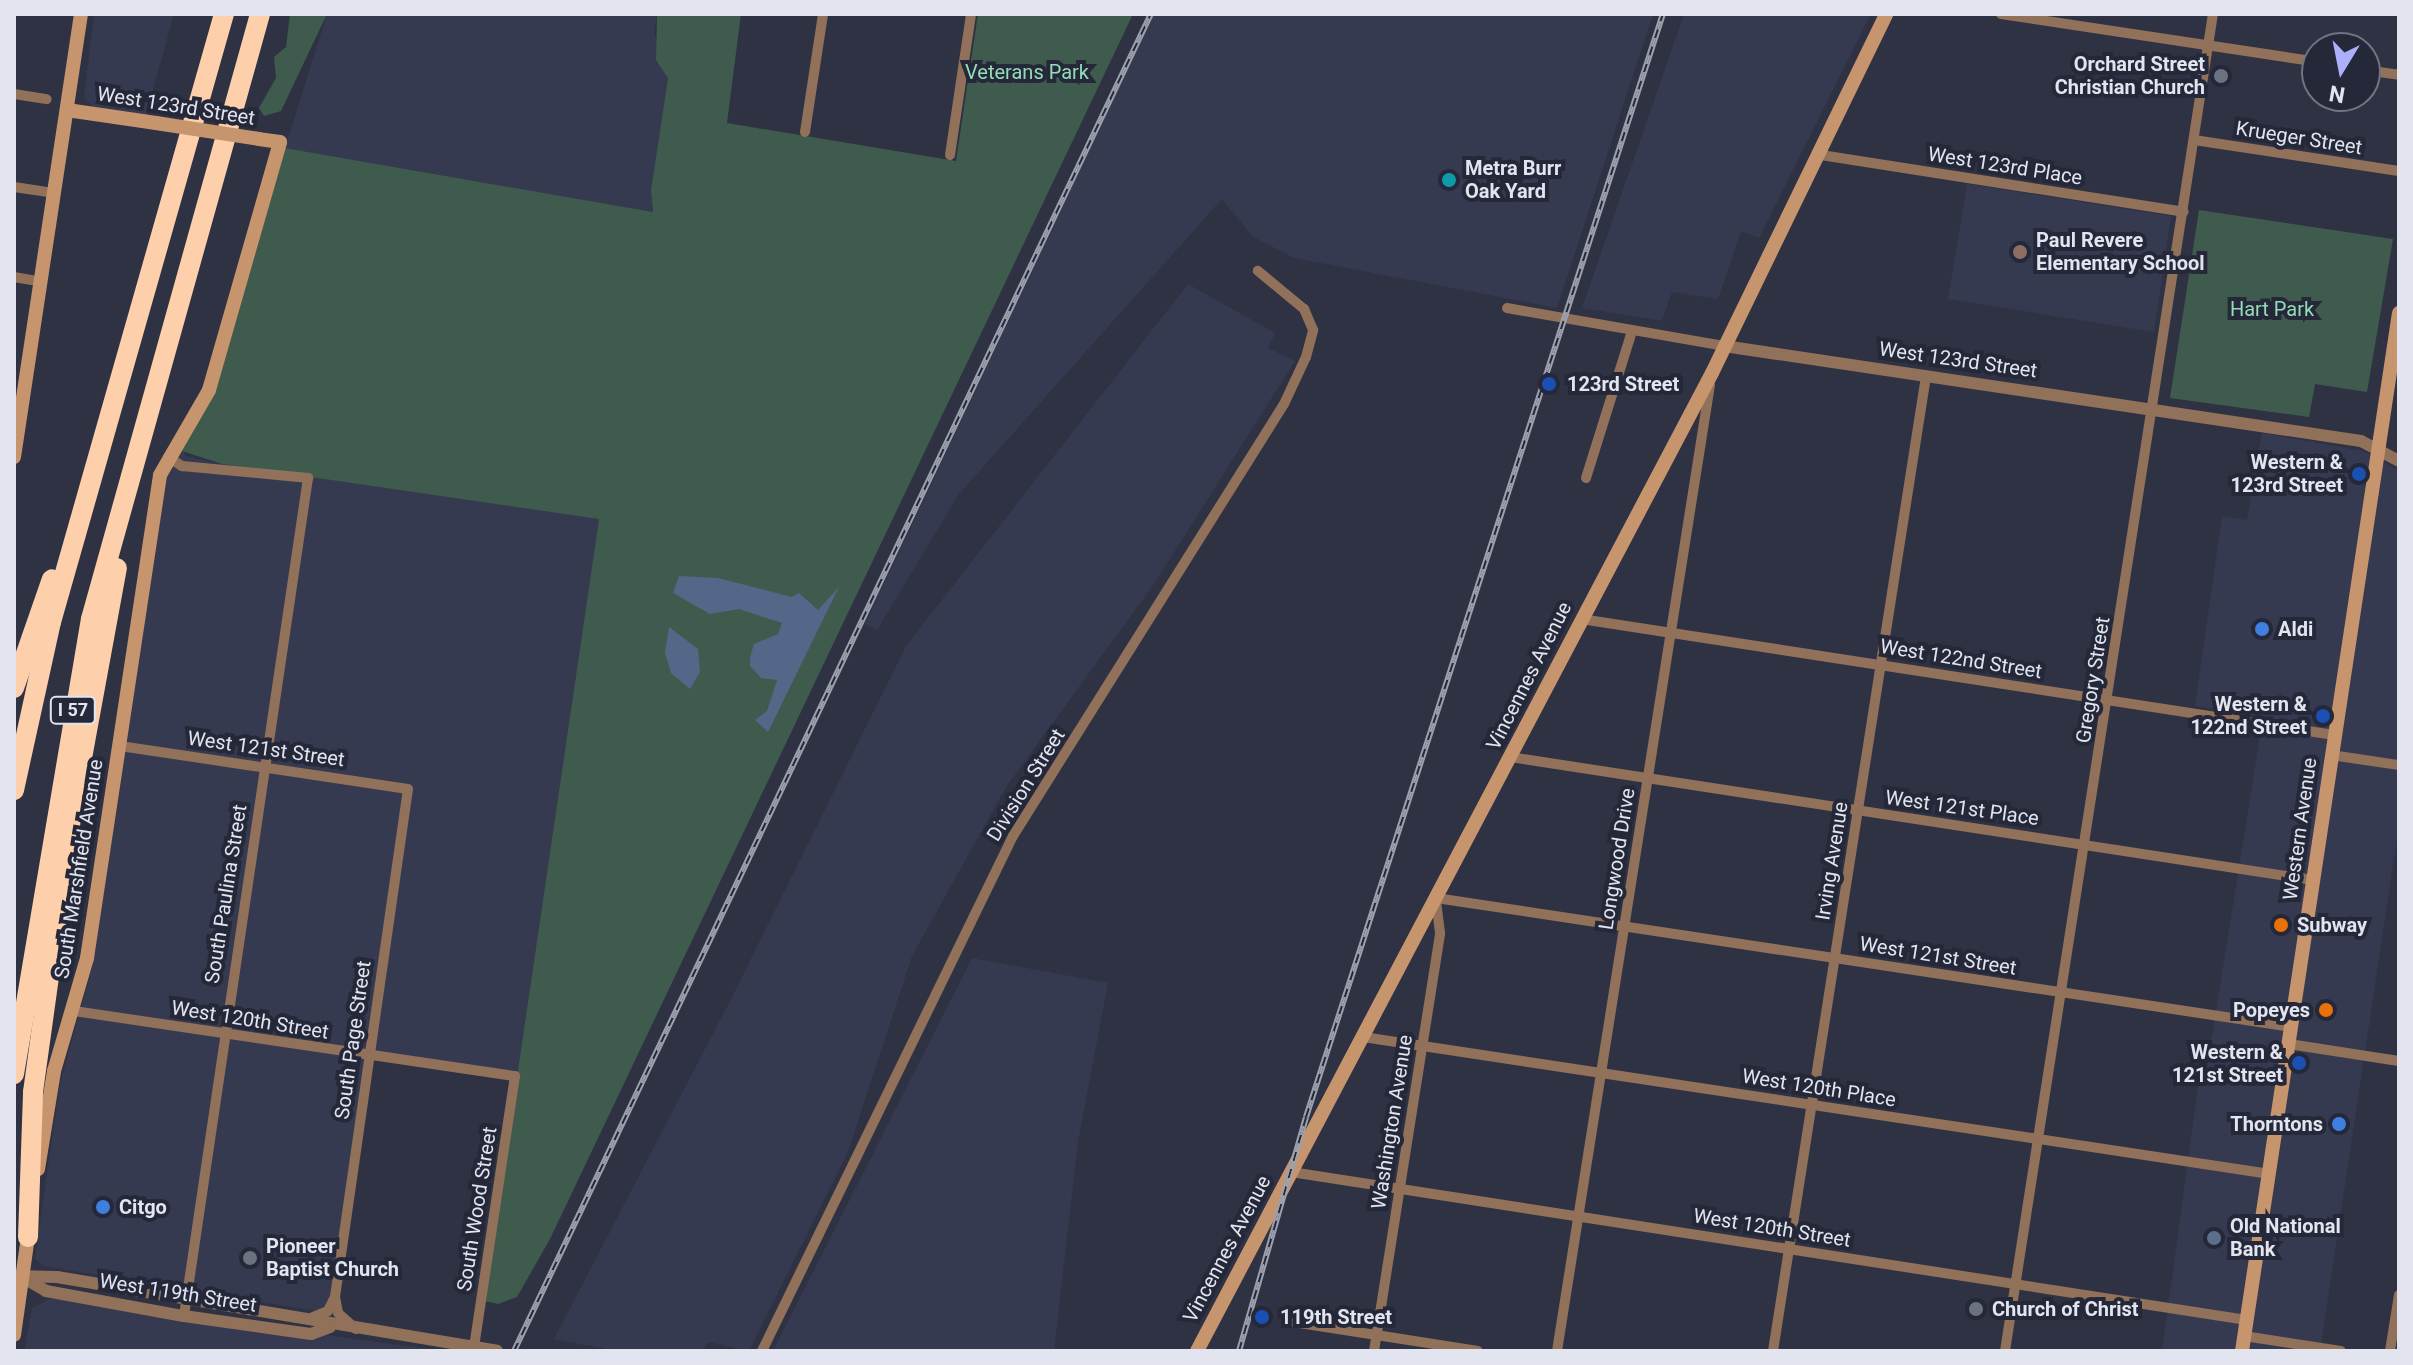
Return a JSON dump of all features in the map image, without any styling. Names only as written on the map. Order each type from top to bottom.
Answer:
[{"type":"highway","name":"I 57","points":[[14,790],[70,557],[224,14]]},
{"type":"highway","name":"I 57","points":[[14,1074],[82,662],[113,531],[260,14]]},
{"type":"highway","points":[[28,1237],[33,1092],[71,818],[99,647],[165,353]]},
{"type":"highway","points":[[14,688],[48,585],[70,557]]},
{"type":"main road","points":[[14,457],[19,385],[41,282],[81,14]]},
{"type":"main road","name":"Vincennes Avenue","points":[[1197,1351],[1712,373],[1821,155],[1886,14]]},
{"type":"main road","name":"West 123rd Street","points":[[67,110],[280,142]]},
{"type":"main road","name":"South Marshfield Avenue","points":[[14,1335],[18,1276],[28,1237],[54,1071],[87,958],[157,492],[168,457],[209,390],[280,142]]},
{"type":"main road","name":"Western Avenue","points":[[2243,1343],[2399,313]]},
{"type":"street","points":[[805,132],[823,14]]},
{"type":"street","points":[[950,155],[971,14]]},
{"type":"street","points":[[2001,14],[2301,60]]},
{"type":"street","name":"Gregory Street","points":[[2005,1351],[2154,409],[2213,14]]},
{"type":"street","points":[[14,94],[47,99]]},
{"type":"street","name":"Krueger Street","points":[[2194,140],[2399,171]]},
{"type":"street","name":"West 123rd Place","points":[[1821,155],[2184,212]]},
{"type":"street","points":[[14,187],[54,193]]},
{"type":"street","name":"Division Street","points":[[762,1351],[1013,836],[1284,404],[1306,357],[1313,330],[1304,309],[1258,271]]},
{"type":"street","points":[[14,277],[41,282]]},
{"type":"street","name":"West 123rd Street","points":[[1507,308],[1724,346],[2361,441],[2399,461]]},
{"type":"street","points":[[1586,478],[1632,331]]},
{"type":"street","name":"Longwood Drive","points":[[1557,1351],[1712,373]]},
{"type":"street","name":"Irving Avenue","points":[[1773,1351],[1926,376]]},
{"type":"street","name":"South Paulina Street","points":[[168,457],[182,466],[308,478],[223,1034],[184,1316]]},
{"type":"street","name":"West 122nd Street","points":[[1581,619],[2334,735]]},
{"type":"street","name":"West 121st Street","points":[[120,746],[408,789]]},
{"type":"street","points":[[2331,755],[2399,765]]},
{"type":"street","name":"West 121st Place","points":[[1510,757],[2313,880]]},
{"type":"street","name":"South Page Street","points":[[335,1297],[408,789]]},
{"type":"street","name":"West 121st Street","points":[[1436,898],[2292,1027]]},
{"type":"street","name":"Washington Avenue","points":[[1374,1351],[1440,933],[1436,898]]},
{"type":"street","name":"West 120th Street","points":[[74,1011],[515,1076]]},
{"type":"street","name":"West 120th Place","points":[[1363,1037],[2270,1174]]},
{"type":"street","points":[[2289,1044],[2399,1061]]},
{"type":"street","name":"South Wood Street","points":[[474,1348],[515,1076]]},
{"type":"street","name":"West 120th Street","points":[[1291,1172],[2247,1320]]},
{"type":"street","name":"West 119th Street","points":[[18,1276],[47,1276],[313,1317],[330,1327],[497,1351]]},
{"type":"street","name":"West 119th Street","points":[[18,1276],[46,1291],[184,1316],[311,1334],[330,1327]]},
{"type":"street","points":[[2390,1351],[2399,1295]]},
{"type":"street","points":[[313,1317],[328,1311],[335,1297]]},
{"type":"street","points":[[335,1297],[338,1313],[357,1330]]},
{"type":"street","points":[[1293,1322],[1478,1351]]},
{"type":"street","points":[[2243,1343],[2341,1351]]},
{"type":"shaded area","points":[[94,14],[174,14],[146,115],[95,108],[84,97]]},
{"type":"shaded area","points":[[327,14],[657,14],[654,32],[668,78],[651,190],[653,212],[285,148]]},
{"type":"shaded area","points":[[1154,14],[1653,14],[1557,308],[1294,258],[1252,236],[1222,199],[959,494],[877,630],[865,624]]},
{"type":"shaded area","points":[[1684,14],[1871,14],[1759,238],[1741,231],[1718,299],[1672,292],[1662,321],[1582,308]]},
{"type":"shaded area","name":"Paul Revere Elementary School","points":[[1967,184],[2171,216],[2154,332],[1948,299]]},
{"type":"shaded area","points":[[1188,284],[1275,333],[1268,348],[1295,361],[1154,584],[1006,787],[912,956],[848,1152],[749,1351],[708,1342],[703,1351],[617,1351],[554,1339],[732,997],[906,646]]},
{"type":"shaded area","points":[[2262,433],[2363,451],[2399,471],[2399,826],[2320,1351],[2162,1351],[2198,1086],[2212,1036],[2263,717],[2195,706],[2222,516],[2247,520]]},
{"type":"shaded area","points":[[181,447],[186,456],[222,464],[599,518],[517,1075],[367,1053],[329,1313],[43,1266],[35,1258],[60,1083],[91,972],[165,481]]},
{"type":"shaded area","points":[[679,576],[718,578],[792,597],[799,593],[818,610],[839,587],[768,732],[755,720],[767,711],[777,680],[761,678],[750,666],[750,657],[754,644],[778,634],[782,623],[739,609],[710,614],[673,593]]},
{"type":"shaded area","points":[[669,627],[698,649],[700,672],[690,689],[671,673],[665,653]]},
{"type":"shaded area","points":[[972,958],[1108,983],[1078,1142],[1054,1351],[773,1351]]},
{"type":"shaded area","points":[[52,1298],[444,1351],[24,1351],[32,1308]]},
{"type":"green space","points":[[290,14],[327,14],[281,111],[264,116],[259,108],[276,78],[274,57],[286,47]]},
{"type":"green space","name":"Veterans Park","points":[[657,14],[741,14],[727,123],[956,161],[978,14],[1133,14],[550,1239],[517,1297],[498,1304],[484,1301],[599,519],[222,464],[182,451],[215,393],[285,148],[653,212],[651,190],[668,78],[656,60]]},
{"type":"green space","name":"Hart Park","points":[[2199,210],[2393,239],[2367,392],[2315,384],[2309,417],[2170,398]]},
{"type":"railway","points":[[514,1351],[1151,14]]},
{"type":"railway","points":[[1239,1351],[1306,1117],[1663,14]]},
{"type":"place","name":"Orchard Street Christian Church","points":[[2221,76]]},
{"type":"place","name":"Metra Burr Oak Yard","points":[[1449,180]]},
{"type":"place","name":"Paul Revere Elementary School","points":[[2020,252]]},
{"type":"place","name":"123rd Street","points":[[1549,384]]},
{"type":"place","name":"Western & 123rd Street","points":[[2359,474]]},
{"type":"place","name":"Aldi","points":[[2262,629]]},
{"type":"place","name":"Western & 122nd Street","points":[[2323,716]]},
{"type":"place","name":"Subway","points":[[2281,925]]},
{"type":"place","name":"Popeyes","points":[[2326,1010]]},
{"type":"place","name":"Western & 121st Street","points":[[2299,1063]]},
{"type":"place","name":"Thorntons","points":[[2339,1124]]},
{"type":"place","name":"Citgo","points":[[103,1207]]},
{"type":"place","name":"Old National Bank","points":[[2214,1238]]},
{"type":"place","name":"Pioneer Baptist Church","points":[[250,1258]]},
{"type":"place","name":"Church of Christ","points":[[1976,1309]]},
{"type":"place","name":"119th Street","points":[[1262,1317]]}]
